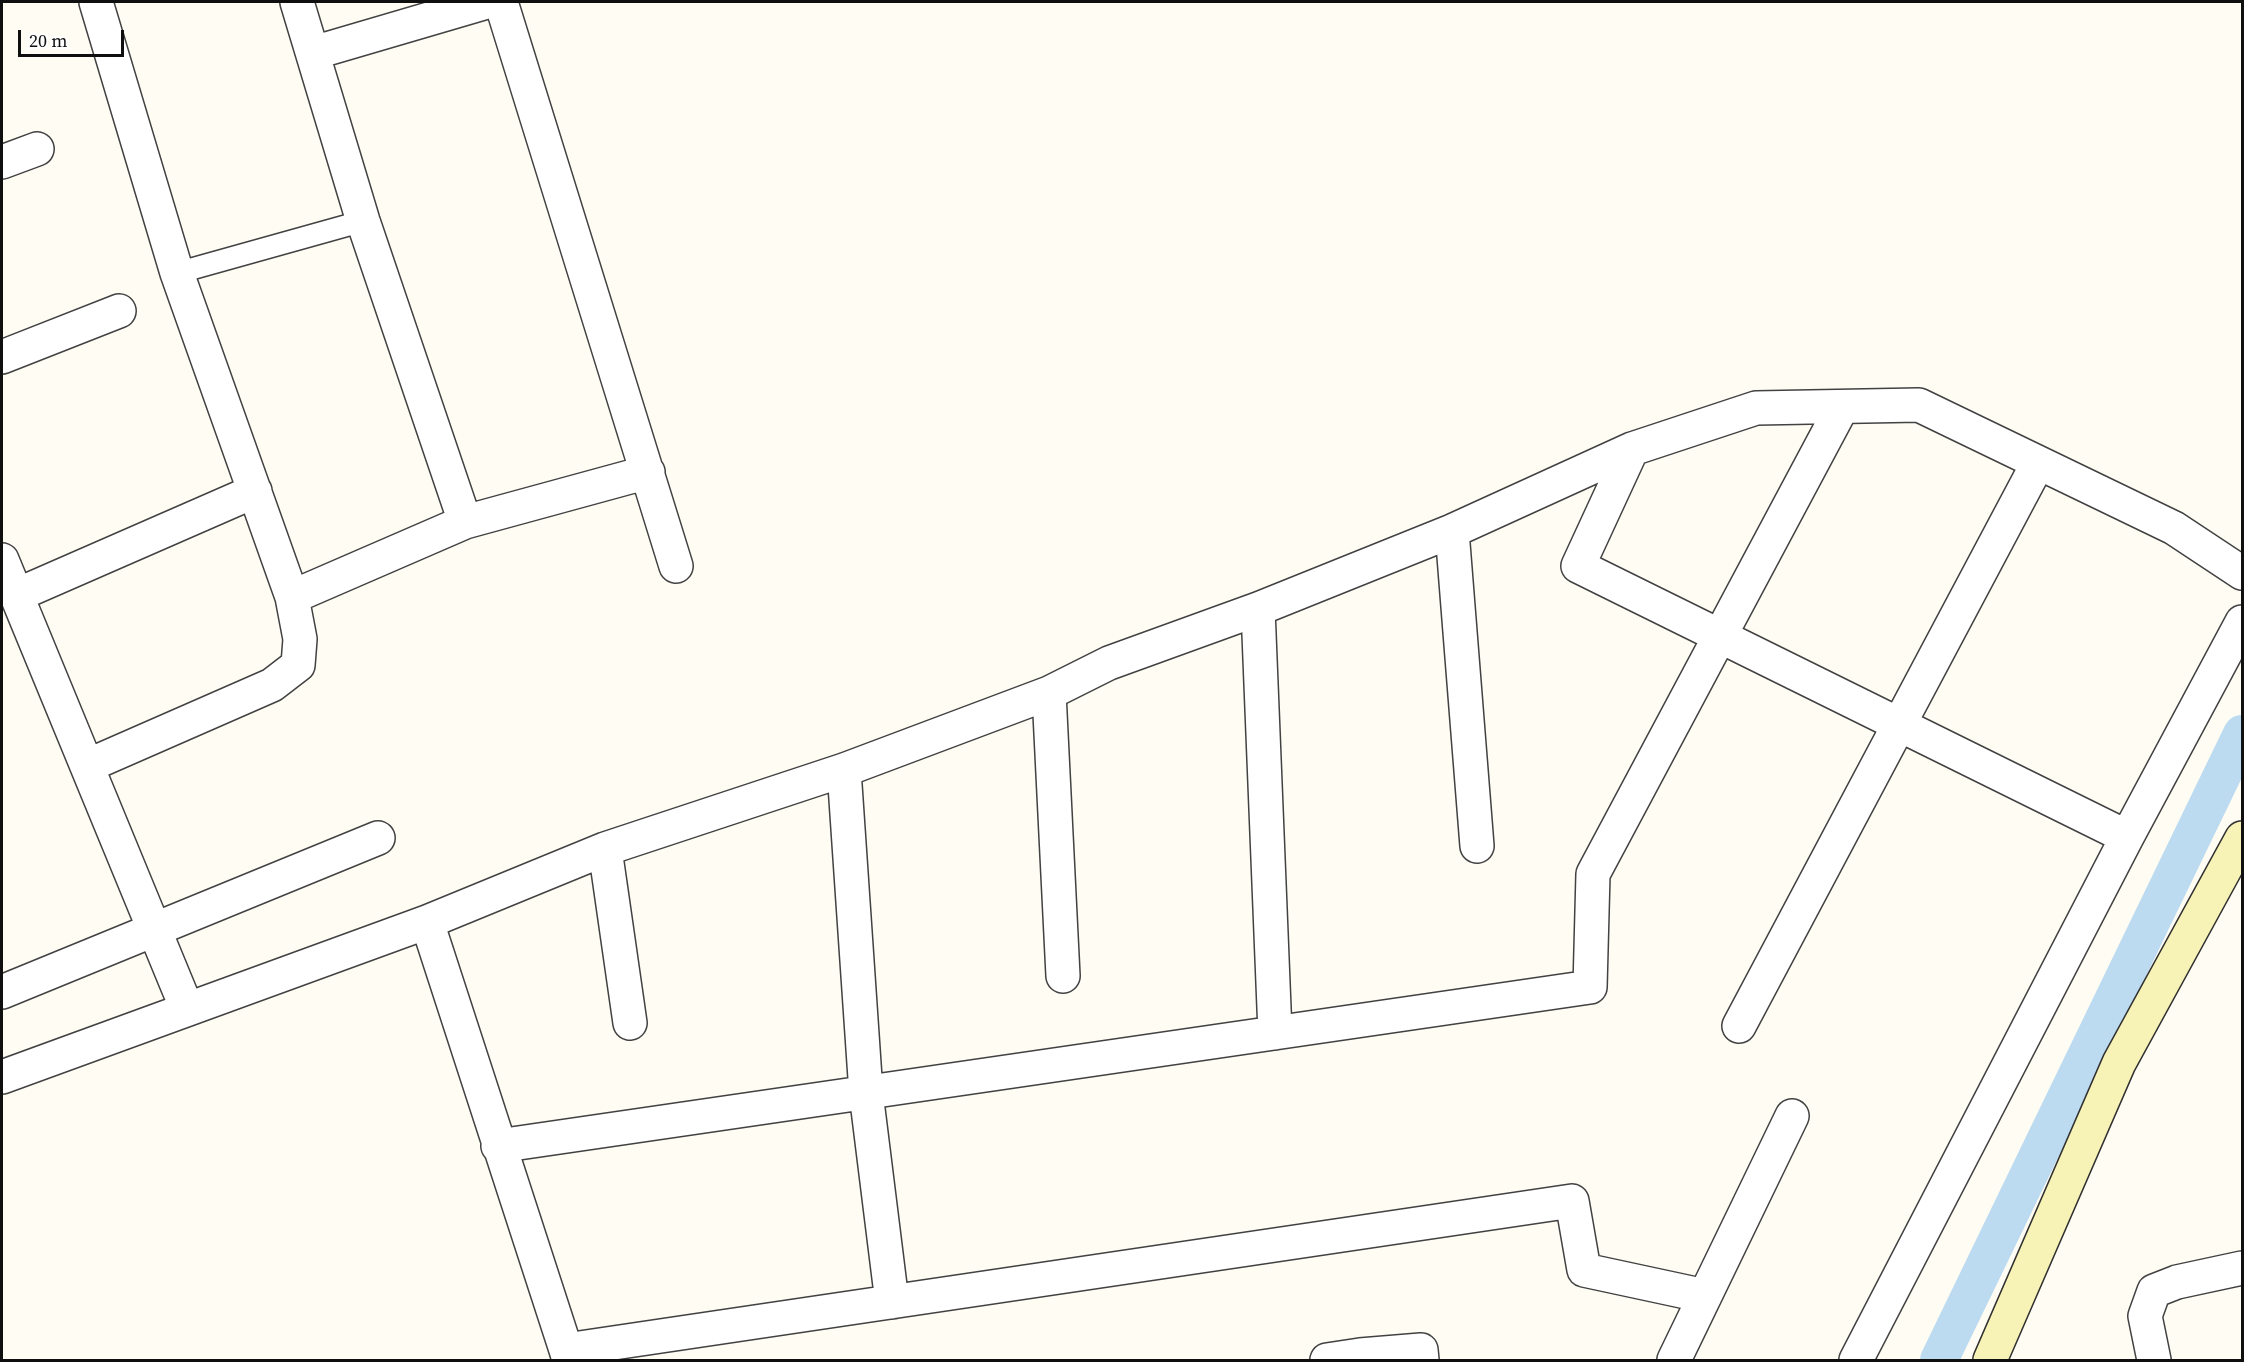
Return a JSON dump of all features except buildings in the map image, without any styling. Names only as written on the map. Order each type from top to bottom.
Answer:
[{"type":"street","points":[[87,765],[272,685],[298,665],[300,639],[292,597],[177,273],[96,2]]},
{"type":"street","points":[[297,2],[363,221],[465,522]]},
{"type":"street","points":[[313,53],[487,2]]},
{"type":"street","points":[[501,2],[676,566]]},
{"type":"street","points":[[2,162],[37,149]]},
{"type":"street","points":[[2,357],[119,311]]},
{"type":"street","points":[[2,1077],[177,987],[427,922],[605,849],[843,770],[1049,693],[1109,663],[1258,609],[1452,531],[1632,449],[1756,408],[1919,405],[2174,528],[2242,573]]},
{"type":"street","points":[[498,1146],[1590,987],[1593,874],[1842,407]]},
{"type":"street","points":[[1632,449],[1578,566],[1719,638],[2127,837]]},
{"type":"street","points":[[1739,1026],[2038,463]]},
{"type":"street","points":[[292,597],[465,522],[648,472]]},
{"type":"street","points":[[17,595],[255,491]]},
{"type":"street","points":[[1452,531],[1477,846]]},
{"type":"street","points":[[2,560],[177,987]]},
{"type":"street","points":[[1258,609],[1275,1033]]},
{"type":"street","points":[[1856,1360],[2127,837],[2242,622]]},
{"type":"street","points":[[1049,693],[1063,976]]},
{"type":"street","points":[[843,770],[866,1093],[892,1302]]},
{"type":"street","points":[[2,992],[378,838]]},
{"type":"street","points":[[1990,1360],[2119,1063],[2151,1000],[2242,838]]},
{"type":"street","points":[[605,849],[630,1023]]},
{"type":"street","points":[[427,922],[567,1355],[892,1302],[1572,1201],[1584,1270],[1705,1296]]},
{"type":"street","points":[[1674,1360],[1792,1116]]},
{"type":"street","points":[[2154,1360],[2145,1316],[2154,1292],[2177,1281],[2242,1268]]},
{"type":"street","points":[[1327,1360],[1421,1350],[1422,1360]]},
{"type":"lane","points":[[177,273],[363,221]]},
{"type":"waterway","points":[[1939,1360],[2242,734]]}]
